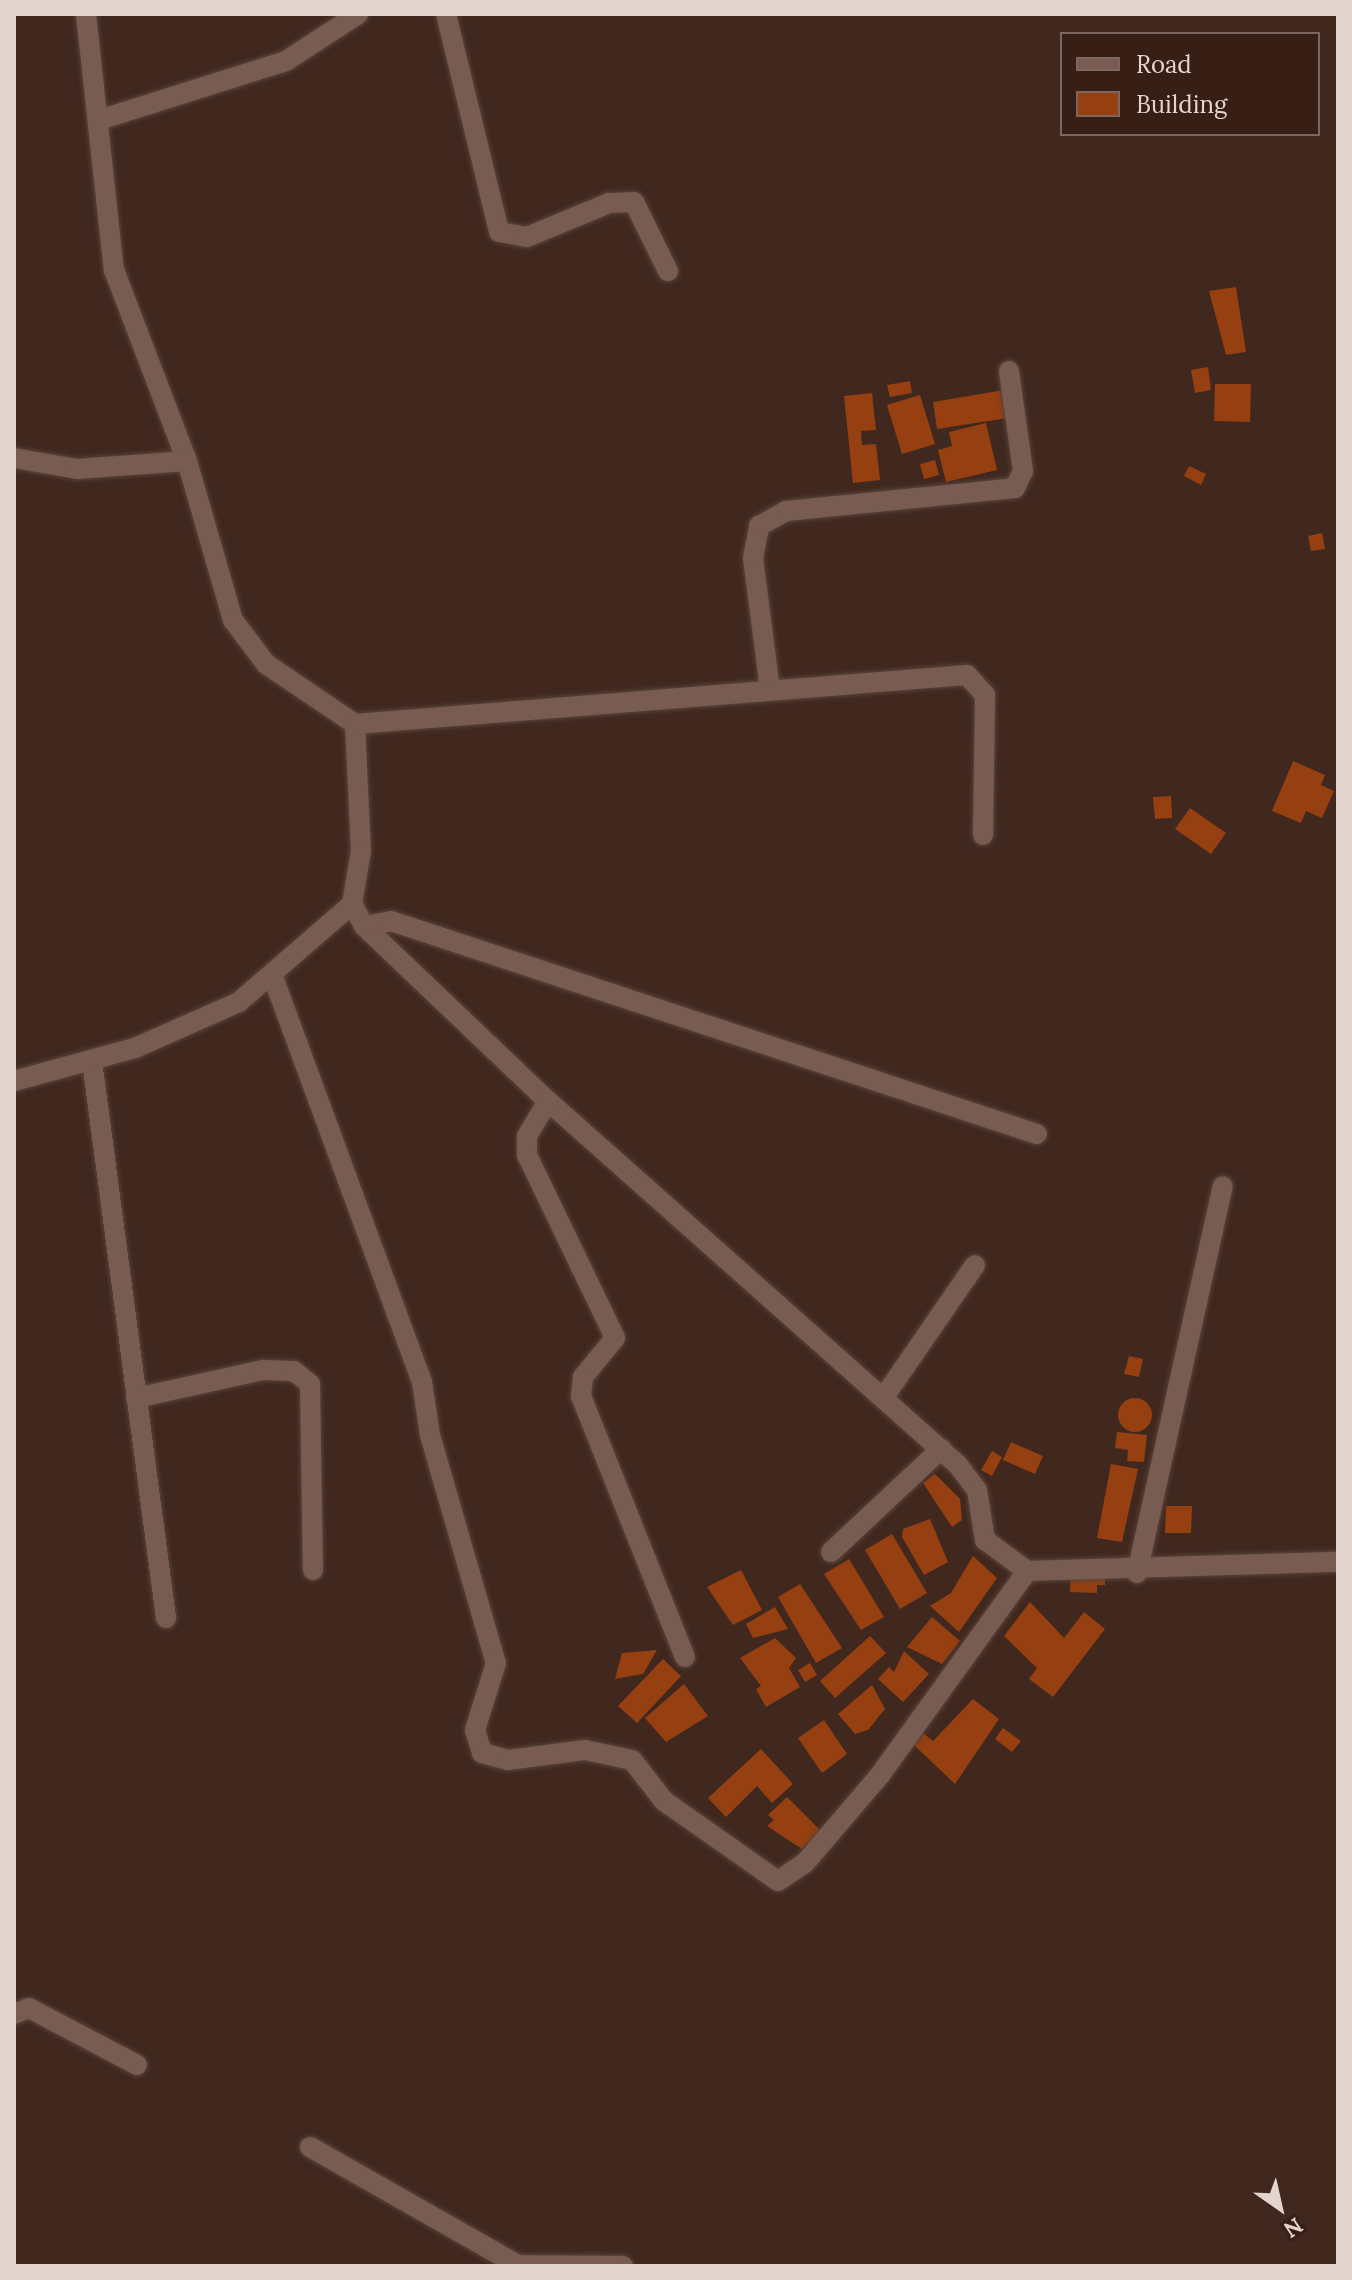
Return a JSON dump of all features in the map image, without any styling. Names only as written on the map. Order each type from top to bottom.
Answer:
[{"type":"street","points":[[86,14],[114,270],[187,461],[246,645],[355,724],[955,675],[977,680],[985,695],[983,835]]},
{"type":"street","points":[[99,120],[286,61],[358,14]]},
{"type":"street","points":[[446,14],[499,232],[527,237],[609,203],[634,202],[668,271]]},
{"type":"street","points":[[770,689],[753,558],[759,526],[786,511],[1015,488],[1023,471],[1009,371]]},
{"type":"street","points":[[14,458],[77,469],[187,461]]},
{"type":"street","points":[[14,1081],[92,1061],[191,1027],[273,977],[352,904],[361,851],[355,724]]},
{"type":"street","points":[[352,904],[364,926],[548,1101],[941,1449],[977,1490],[985,1540],[1027,1571],[1137,1573],[1310,1558],[1338,1562]]},
{"type":"street","points":[[364,926],[391,921],[1037,1134]]},
{"type":"street","points":[[273,977],[422,1382],[430,1435],[496,1663],[475,1730],[482,1753],[508,1760],[585,1750],[632,1760],[664,1801],[778,1881],[805,1863],[880,1775],[1027,1571]]},
{"type":"street","points":[[92,1061],[166,1618]]},
{"type":"street","points":[[548,1101],[527,1136],[527,1155],[615,1338],[583,1377],[581,1396],[685,1657]]},
{"type":"street","points":[[1137,1573],[1223,1186]]},
{"type":"street","points":[[884,1397],[975,1265]]},
{"type":"street","points":[[136,1398],[263,1370],[294,1371],[310,1384],[313,1570]]},
{"type":"street","points":[[831,1552],[941,1449]]},
{"type":"street","points":[[14,2014],[29,2008],[137,2065]]},
{"type":"street","points":[[310,2147],[508,2265],[623,2266]]},
{"type":"building","points":[[1236,287],[1246,352],[1226,355],[1209,291]]},
{"type":"building","points":[[1208,367],[1211,390],[1195,393],[1191,370]]},
{"type":"building","points":[[910,381],[912,393],[890,397],[887,385]]},
{"type":"building","points":[[1215,384],[1251,384],[1250,422],[1214,421]]},
{"type":"building","points":[[1010,389],[1014,417],[937,429],[933,402]]},
{"type":"building","points":[[872,393],[876,430],[861,431],[862,445],[876,444],[880,480],[853,483],[844,396]]},
{"type":"building","points":[[920,395],[935,444],[902,454],[887,405]]},
{"type":"building","points":[[986,423],[997,470],[946,482],[938,450],[952,446],[949,432]]},
{"type":"building","points":[[935,460],[939,475],[924,479],[920,464]]},
{"type":"building","points":[[1189,466],[1206,474],[1201,485],[1184,476]]},
{"type":"building","points":[[1322,533],[1325,549],[1311,551],[1308,536]]},
{"type":"building","points":[[1293,761],[1325,775],[1321,785],[1334,791],[1322,818],[1306,811],[1301,823],[1272,811]]},
{"type":"building","points":[[1171,796],[1172,818],[1155,819],[1153,797]]},
{"type":"building","points":[[1190,808],[1226,833],[1211,854],[1175,829]]},
{"type":"building","points":[[1129,1356],[1143,1359],[1139,1377],[1124,1374]]},
{"type":"building","points":[[1135,1398],[1147,1403],[1152,1415],[1147,1427],[1135,1432],[1123,1427],[1118,1415],[1123,1403]]},
{"type":"building","points":[[1117,1432],[1147,1435],[1144,1462],[1127,1461],[1128,1450],[1115,1448]]},
{"type":"building","points":[[1011,1442],[1043,1456],[1035,1474],[1003,1460]]},
{"type":"building","points":[[992,1451],[1002,1457],[992,1476],[981,1470]]},
{"type":"building","points":[[1111,1464],[1138,1469],[1122,1542],[1097,1538]]},
{"type":"building","points":[[935,1474],[960,1499],[962,1520],[952,1527],[923,1483]]},
{"type":"building","points":[[1166,1506],[1192,1506],[1191,1533],[1165,1533]]},
{"type":"building","points":[[930,1519],[948,1562],[924,1575],[902,1537],[903,1529]]},
{"type":"building","points":[[892,1534],[927,1593],[900,1609],[865,1550]]},
{"type":"building","points":[[973,1556],[997,1578],[959,1632],[930,1606],[951,1593]]},
{"type":"building","points":[[849,1559],[884,1617],[861,1630],[824,1574]]},
{"type":"building","points":[[741,1570],[762,1610],[733,1625],[707,1587]]},
{"type":"building","points":[[1071,1574],[1105,1576],[1105,1585],[1097,1585],[1097,1593],[1070,1592]]},
{"type":"building","points":[[800,1584],[842,1648],[816,1663],[778,1597]]},
{"type":"building","points":[[1030,1602],[1064,1638],[1084,1612],[1105,1629],[1053,1697],[1029,1679],[1037,1668],[1004,1636]]},
{"type":"building","points":[[775,1607],[788,1629],[753,1638],[746,1624]]},
{"type":"building","points":[[932,1617],[960,1641],[942,1664],[907,1647]]},
{"type":"building","points":[[870,1636],[886,1653],[835,1698],[820,1681]]},
{"type":"building","points":[[775,1638],[796,1658],[789,1668],[800,1687],[766,1707],[756,1689],[761,1686],[740,1658]]},
{"type":"building","points":[[657,1650],[643,1674],[615,1679],[622,1653]]},
{"type":"building","points":[[904,1651],[929,1674],[903,1702],[878,1679],[889,1667],[894,1672]]},
{"type":"building","points":[[663,1659],[681,1676],[637,1723],[618,1706]]},
{"type":"building","points":[[810,1663],[817,1675],[805,1682],[798,1670]]},
{"type":"building","points":[[684,1684],[708,1716],[666,1742],[645,1718]]},
{"type":"building","points":[[872,1685],[885,1709],[868,1730],[855,1734],[838,1714]]},
{"type":"building","points":[[973,1699],[999,1719],[955,1784],[914,1745],[923,1733],[933,1741]]},
{"type":"building","points":[[824,1720],[847,1754],[822,1773],[798,1738]]},
{"type":"building","points":[[1003,1728],[1021,1741],[1012,1752],[995,1739]]},
{"type":"building","points":[[761,1749],[793,1784],[772,1803],[757,1786],[726,1817],[708,1798]]},
{"type":"building","points":[[787,1797],[821,1831],[802,1849],[767,1826],[774,1820],[768,1815]]}]
